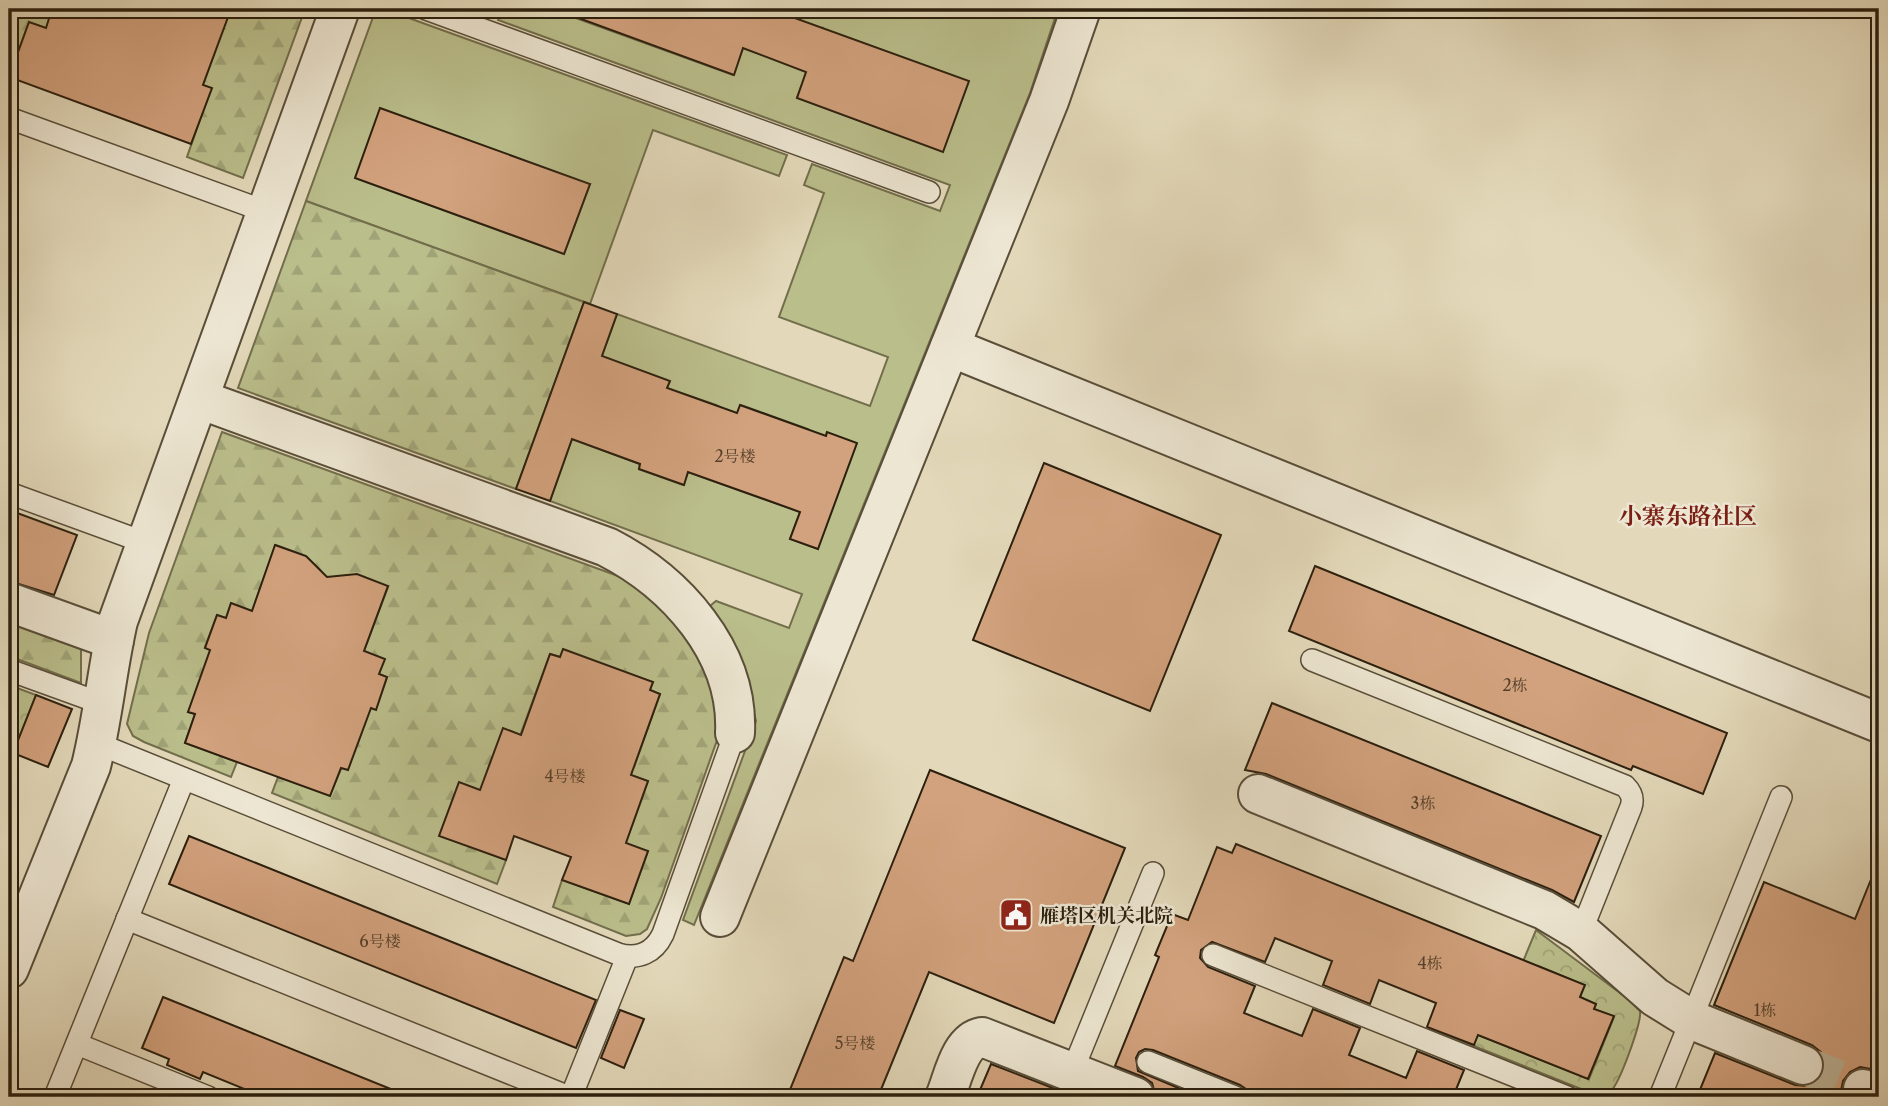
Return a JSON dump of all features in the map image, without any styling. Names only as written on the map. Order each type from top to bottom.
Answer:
[{"type":"street","points":[[9,969],[91,766],[118,621],[340,9]]},
{"type":"street","points":[[720,917],[1049,101],[1080,9]]},
{"type":"street","points":[[950,347],[1879,723]]},
{"type":"street","points":[[199,399],[607,547],[630,559],[669,589],[699,623],[725,672],[735,704],[735,733]]},
{"type":"street","points":[[9,602],[114,640]]},
{"type":"street","points":[[1258,794],[1544,909],[1581,932],[1655,997],[1692,1020],[1803,1065]]},
{"type":"street","points":[[945,1097],[965,1047],[978,1037],[988,1038],[1135,1097]]},
{"type":"lane","points":[[426,9],[929,191]]},
{"type":"lane","points":[[9,118],[267,212]]},
{"type":"lane","points":[[9,493],[146,542]]},
{"type":"lane","points":[[1312,660],[1625,786],[1632,800],[1631,807],[1581,932]]},
{"type":"lane","points":[[9,670],[103,704]]},
{"type":"lane","points":[[96,743],[627,957],[638,956],[650,950],[663,934],[735,733]]},
{"type":"lane","points":[[55,1097],[184,779]]},
{"type":"lane","points":[[1660,1097],[1781,797]]},
{"type":"lane","points":[[1072,1072],[1153,873]]},
{"type":"lane","points":[[127,919],[570,1097],[627,957]]},
{"type":"lane","points":[[1213,954],[1566,1097]]},
{"type":"lane","points":[[77,1044],[208,1097]]},
{"type":"lane","points":[[1148,1062],[1235,1097]]},
{"type":"green space","points":[[13,9],[52,9],[62,34],[29,22],[9,77],[9,21]]},
{"type":"green space","points":[[221,9],[305,9],[243,178],[187,157],[211,88],[178,76]]},
{"type":"green space","points":[[376,9],[384,9],[787,155],[779,176],[653,130],[590,304],[306,201]],"holes":[[[355,178],[590,184],[564,254]]]},
{"type":"green space","points":[[502,9],[563,9],[562,13],[733,75],[743,48],[765,56],[781,13],[770,9],[1058,9],[1030,93],[694,925],[683,920],[756,721],[747,685],[710,606],[716,601],[789,628],[802,594],[550,501],[572,439],[640,464],[639,469],[683,485],[688,472],[800,512],[790,539],[818,549],[827,432],[823,444],[808,429],[741,405],[736,416],[716,405],[667,388],[669,382],[594,377],[617,314],[870,406],[888,357],[779,317],[824,193],[804,185],[812,164],[940,211],[950,185],[498,20]],"holes":[[[823,28],[943,151],[797,98]]]},
{"type":"green space","points":[[306,201],[584,302],[516,489],[238,388]]},
{"type":"green space","points":[[222,432],[640,584],[664,605],[708,673],[721,729],[661,898],[647,929],[640,934],[626,936],[553,907],[562,880],[629,904],[648,851],[606,844],[632,825],[648,781],[617,770],[634,767],[660,694],[650,690],[653,682],[550,654],[495,804],[474,788],[459,783],[440,835],[506,860],[497,884],[272,793],[278,777],[330,795],[367,707],[376,709],[387,677],[379,674],[384,659],[364,651],[388,587],[299,628],[320,570],[306,556],[276,545],[252,611],[231,603],[226,618],[217,615],[205,647],[214,651],[188,712],[195,714],[185,743],[237,762],[231,777],[133,736],[127,724],[149,633]]},
{"type":"green space","points":[[9,623],[81,649],[81,683],[9,656]]},
{"type":"green space","points":[[9,685],[36,695],[13,753],[9,751]]},
{"type":"green space","points":[[1536,930],[1640,1011],[1638,1027],[1625,1065],[1608,1093],[1596,1095],[1429,1028],[1433,1017],[1589,1079],[1614,1017],[1594,1009],[1596,1004],[1580,997],[1584,985],[1538,966],[1515,981]]},
{"type":"building","points":[[52,9],[221,9],[219,14],[228,17],[203,85],[212,88],[191,144],[9,77],[29,22],[46,28]]},
{"type":"building","points":[[563,9],[770,9],[969,81],[943,152],[797,98],[806,72],[743,48],[734,75],[562,12]]},
{"type":"building","points":[[380,108],[590,184],[564,254],[355,178]]},
{"type":"building","points":[[584,302],[617,314],[602,356],[670,381],[667,388],[737,413],[740,405],[826,436],[827,432],[857,443],[818,549],[790,539],[800,512],[688,472],[684,485],[639,469],[640,464],[572,439],[550,501],[516,489]]},
{"type":"building","points":[[1044,463],[1221,535],[1150,711],[973,640]]},
{"type":"building","points":[[9,510],[77,535],[54,595],[9,581]]},
{"type":"building","points":[[275,545],[306,556],[327,577],[357,574],[388,586],[364,651],[385,659],[379,674],[387,677],[376,710],[371,708],[348,770],[341,768],[330,796],[185,743],[195,714],[188,712],[210,650],[205,648],[217,615],[226,618],[231,603],[252,611]]},
{"type":"building","points":[[1315,566],[1727,733],[1703,794],[1633,766],[1631,770],[1289,631]]},
{"type":"building","points":[[563,649],[653,682],[650,690],[660,694],[631,775],[648,781],[626,843],[648,851],[629,904],[562,880],[571,857],[514,836],[506,860],[439,836],[459,782],[480,790],[503,728],[521,735],[550,654],[560,657]]},
{"type":"building","points":[[36,695],[72,709],[48,767],[13,753]]},
{"type":"building","points":[[1272,703],[1601,836],[1574,902],[1552,890],[1266,774],[1245,770]]},
{"type":"building","points":[[930,770],[1125,848],[1054,1023],[929,972],[878,1097],[787,1097],[844,957],[853,961]]},
{"type":"building","points":[[189,836],[596,1000],[576,1048],[169,884]]},
{"type":"building","points":[[1236,844],[1585,985],[1580,997],[1596,1004],[1594,1009],[1614,1016],[1588,1079],[1478,1035],[1474,1045],[1427,1027],[1436,1003],[1379,980],[1370,1004],[1323,985],[1332,961],[1275,938],[1265,962],[1212,942],[1201,950],[1200,958],[1208,967],[1255,986],[1244,1013],[1302,1036],[1313,1009],[1360,1028],[1349,1055],[1406,1078],[1417,1051],[1464,1070],[1453,1097],[1248,1097],[1246,1089],[1240,1085],[1145,1049],[1139,1052],[1136,1058],[1138,1071],[1200,1097],[1156,1097],[1152,1083],[1115,1066],[1159,957],[1155,955],[1172,914],[1188,920],[1217,847],[1232,853]]},
{"type":"building","points":[[1878,862],[1879,1049],[1871,1069],[1860,1067],[1850,1072],[1843,1081],[1843,1097],[1697,1097],[1715,1053],[1795,1085],[1807,1086],[1817,1082],[1823,1074],[1825,1063],[1821,1052],[1812,1045],[1714,1005],[1764,882],[1855,919]]},
{"type":"building","points":[[163,997],[408,1097],[264,1097],[203,1072],[200,1079],[167,1065],[169,1059],[142,1048]]},
{"type":"building","points":[[620,1010],[644,1019],[624,1068],[601,1058]]},
{"type":"building","points":[[991,1064],[1076,1097],[977,1097]]},
{"type":"tunnel","points":[[1803,1065],[1863,1089]]},
{"type":"place","name":"雁塔区机关北院","points":[[1016,915]]},
{"type":"district","name":"小寨东路社区","points":[[1688,516]]}]
